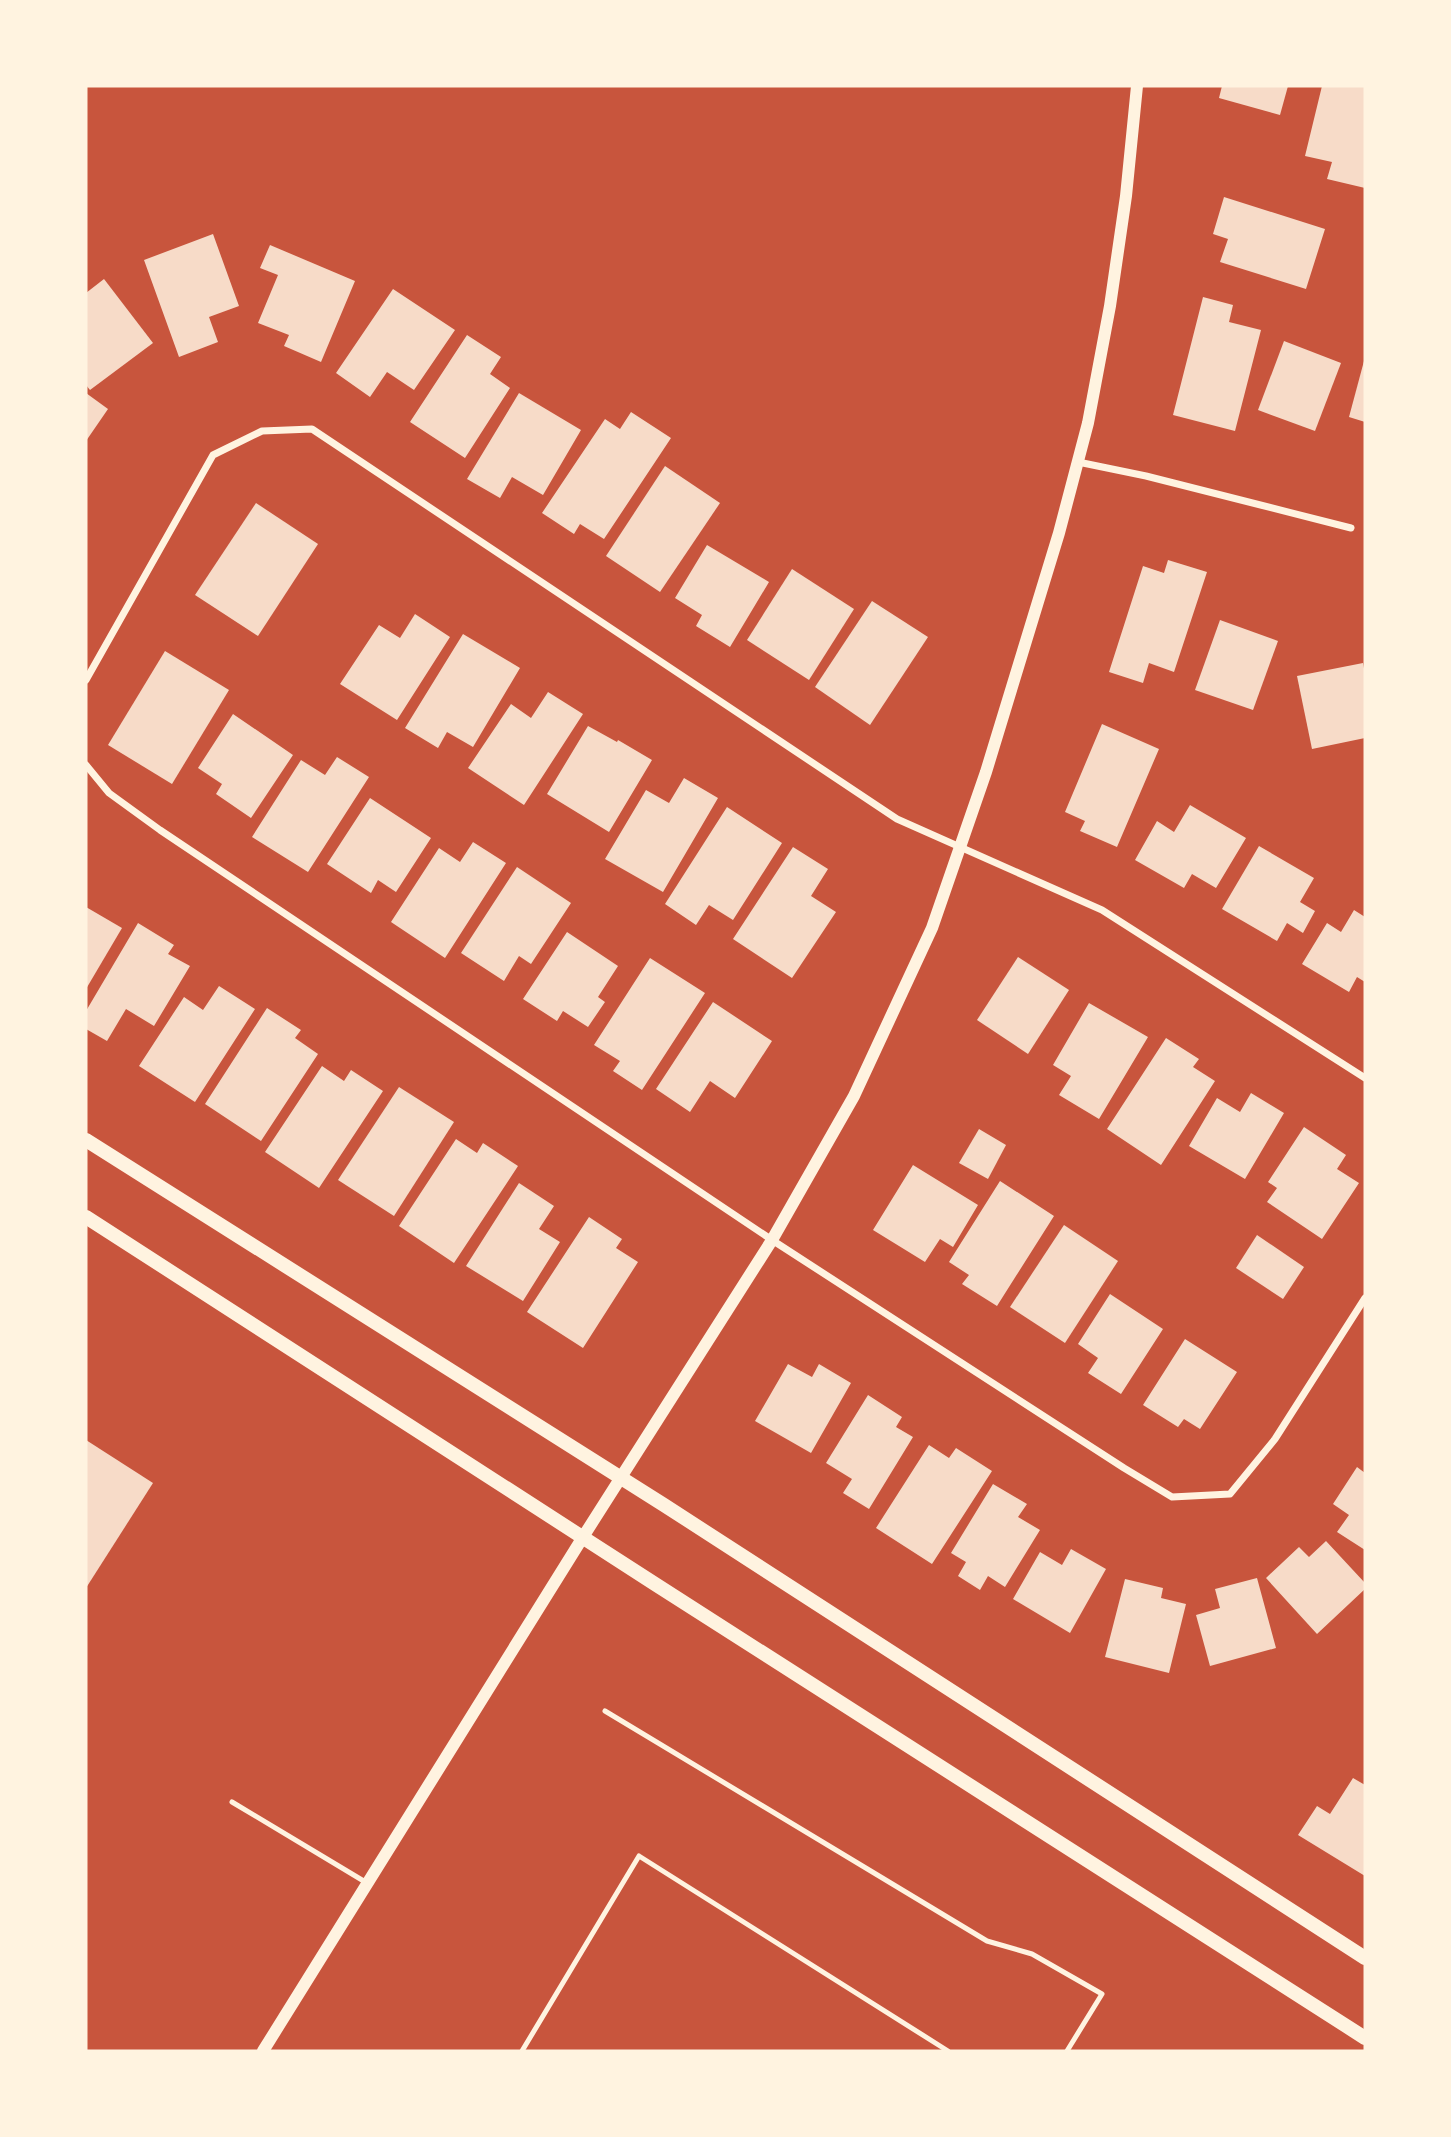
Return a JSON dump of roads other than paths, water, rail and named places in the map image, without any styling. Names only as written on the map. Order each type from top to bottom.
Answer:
[{"type":"main road","points":[[86,1140],[621,1478],[1365,1958]]},
{"type":"main road","points":[[86,1217],[1365,2038]]},
{"type":"street","points":[[263,2051],[583,1537],[772,1240],[854,1096],[932,928],[961,847],[1059,533],[1088,424],[1110,306],[1138,86]]},
{"type":"street","points":[[86,680],[213,455],[262,431],[312,429],[897,819],[1102,910],[1365,1078]]},
{"type":"street","points":[[1078,462],[1146,476],[1351,527]]},
{"type":"street","points":[[86,765],[110,793],[160,830],[772,1240],[1172,1497],[1230,1494],[1275,1439],[1365,1298]]},
{"type":"lane","points":[[605,1711],[986,1941],[1032,1954],[1102,1994],[1067,2051]]},
{"type":"lane","points":[[232,1802],[368,1884]]},
{"type":"lane","points":[[522,2051],[639,1856],[948,2051]]}]
